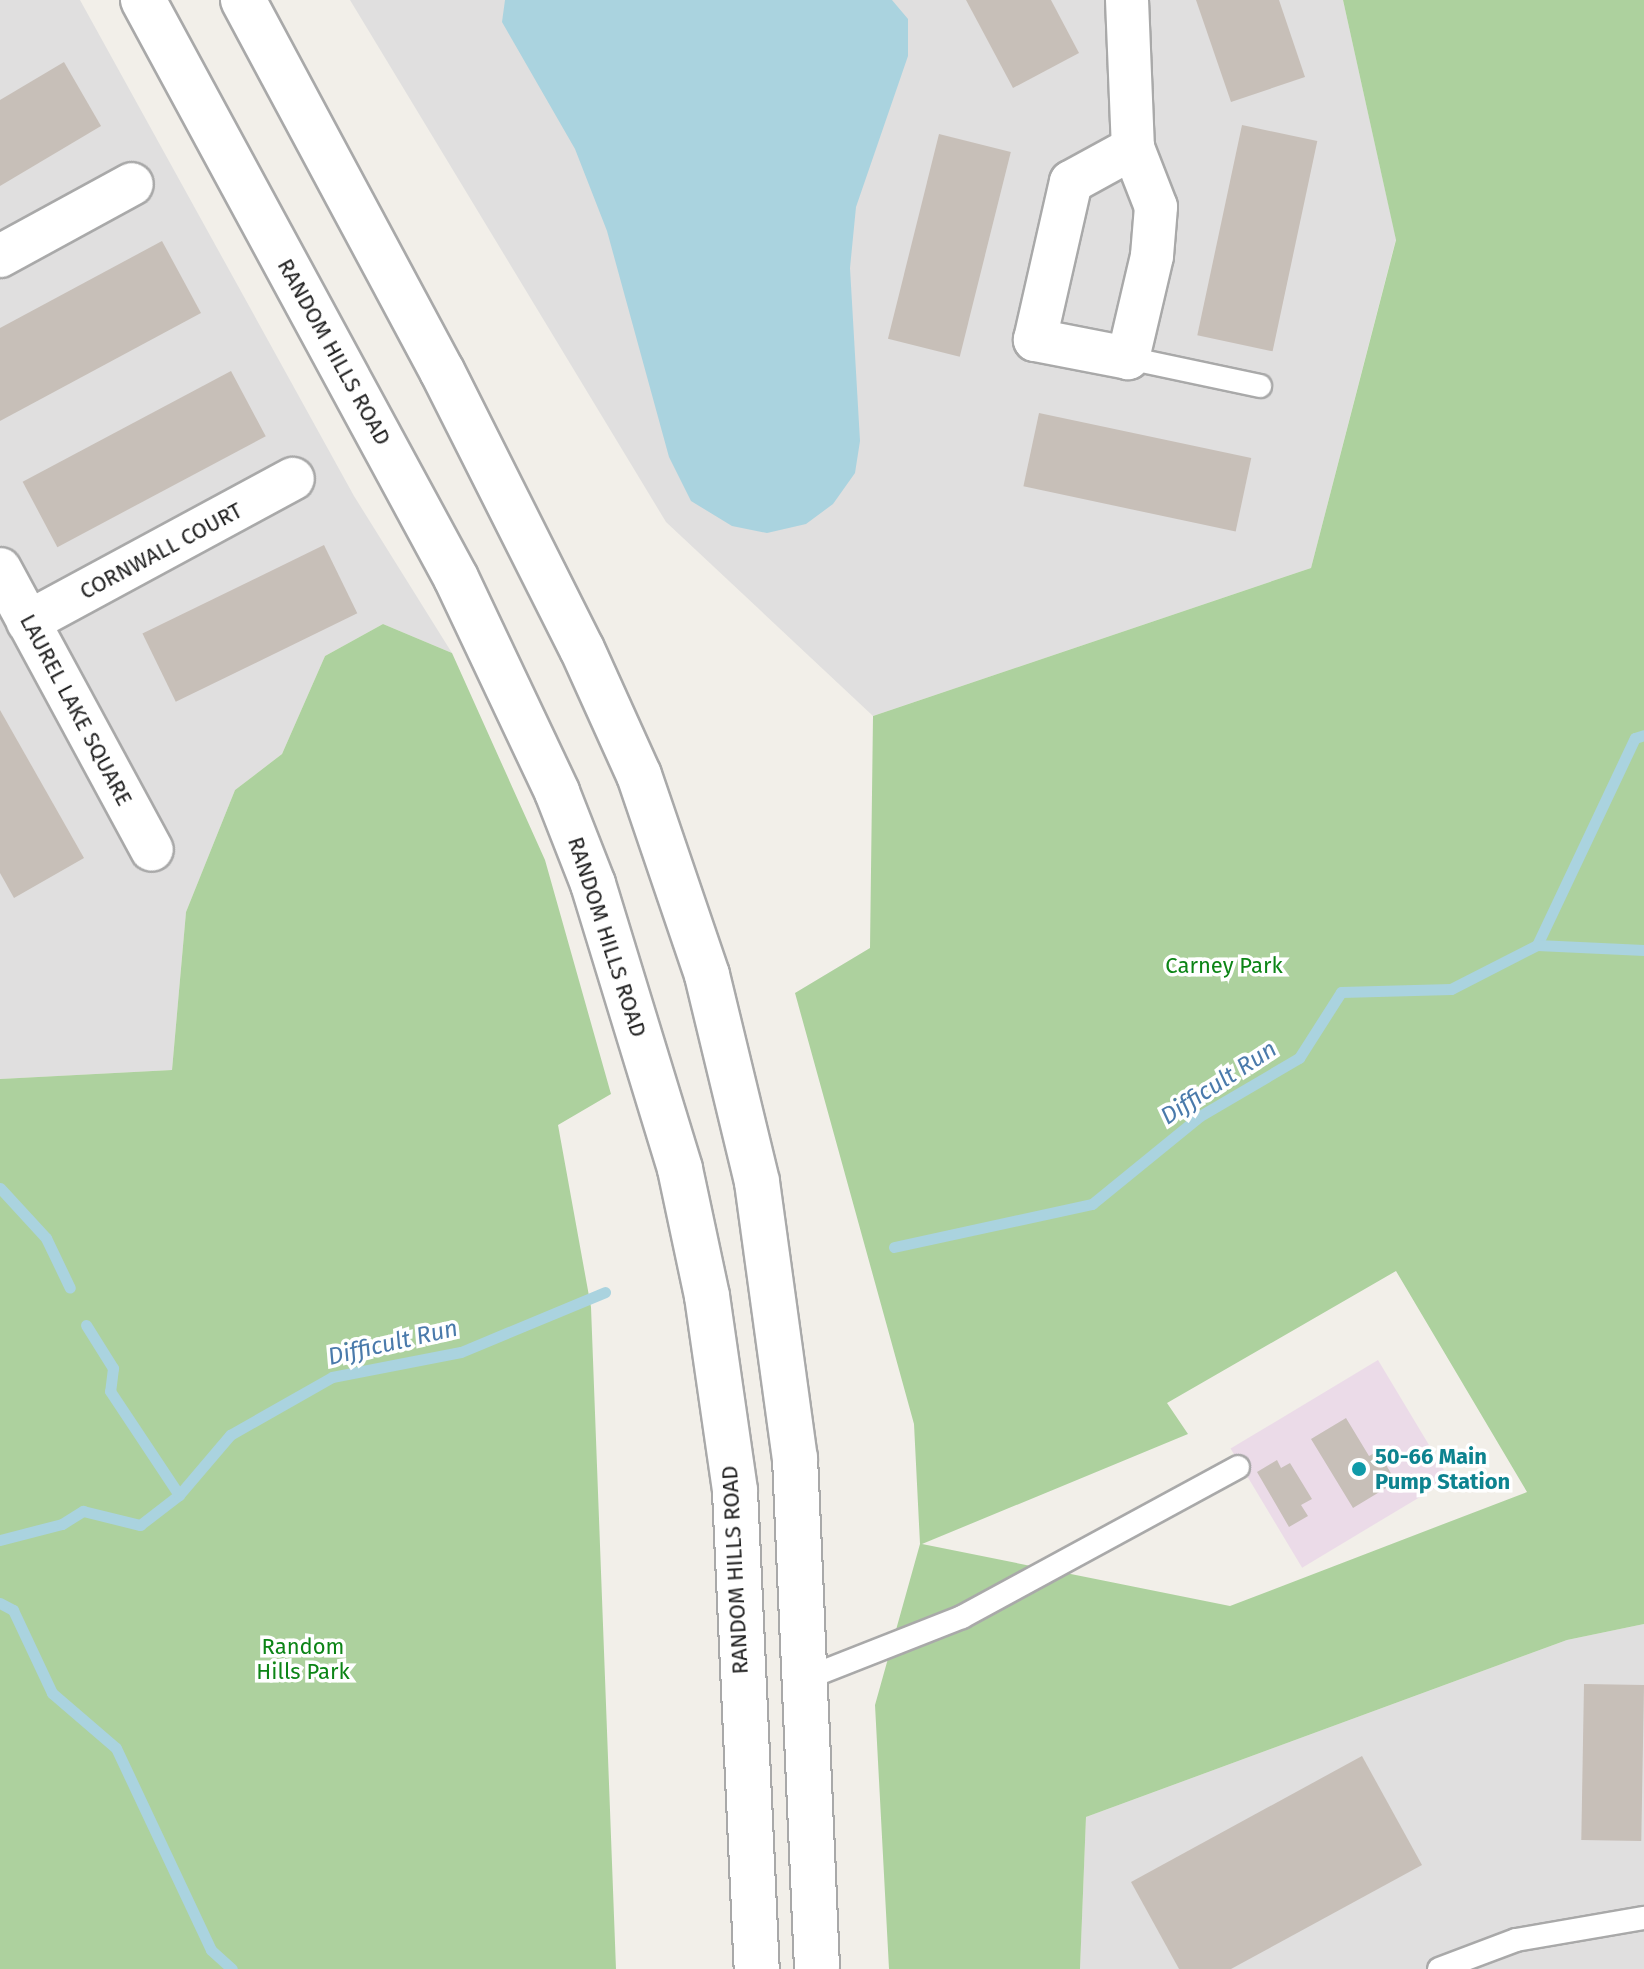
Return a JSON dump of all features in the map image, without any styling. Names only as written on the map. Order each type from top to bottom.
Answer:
[{"type":"street","name":"RANDOM HILLS ROAD","points":[[143,0],[456,578],[557,792],[593,884],[680,1169],[707,1296],[735,1491],[757,1969]]},
{"type":"street","points":[[243,0],[442,371],[582,649],[639,775],[707,975],[757,1182],[795,1458],[802,1680],[817,1969]]},
{"type":"street","points":[[1127,0],[1133,148],[1156,207],[1152,256],[1128,358],[1035,340],[1071,182],[1133,148]]},
{"type":"street","points":[[0,256],[132,184]]},
{"type":"street","name":"CORNWALL COURT","points":[[28,622],[293,479]]},
{"type":"street","name":"LAUREL LAKE SQUARE","points":[[0,569],[152,850]]},
{"type":"lane","points":[[1128,358],[1260,386]]},
{"type":"lane","points":[[802,1680],[962,1617],[1238,1467]]},
{"type":"lane","points":[[1439,1969],[1516,1940],[1644,1918]]},
{"type":"shaded area","points":[[0,0],[80,0],[354,496],[452,653],[383,624],[325,656],[282,754],[235,790],[186,912],[172,1070],[0,1079]]},
{"type":"shaded area","points":[[350,0],[1343,0],[1396,239],[1311,568],[873,716],[666,522]]},
{"type":"shaded area","points":[[1378,1360],[1450,1479],[1302,1568],[1231,1449]]},
{"type":"shaded area","points":[[1644,1624],[1644,1969],[1080,1969],[1086,1817],[1567,1640]]},
{"type":"green space","name":"Carney Park","points":[[1343,0],[1644,0],[1644,1624],[1567,1640],[1086,1817],[1080,1969],[889,1969],[875,1705],[920,1544],[914,1424],[795,993],[870,948],[873,716],[1311,568],[1396,240]],"holes":[[[1396,1271],[1527,1492],[1230,1606],[922,1544],[1188,1434],[1167,1403]]]},
{"type":"green space","name":"Random Hills Park","points":[[383,624],[452,653],[545,860],[611,1094],[558,1125],[591,1307],[616,1969],[0,1969],[0,1079],[172,1070],[186,912],[235,790],[282,754],[325,656]]},
{"type":"water","points":[[505,0],[892,0],[908,19],[908,56],[856,207],[850,268],[860,441],[855,473],[833,504],[806,524],[767,533],[732,526],[691,501],[669,457],[607,231],[575,149],[502,22]]},
{"type":"building","points":[[966,0],[1051,0],[1079,53],[1013,88]]},
{"type":"building","points":[[1196,0],[1279,0],[1305,77],[1231,102]]},
{"type":"building","points":[[64,62],[101,126],[0,186],[0,100]]},
{"type":"building","points":[[1242,125],[1317,141],[1273,351],[1197,335]]},
{"type":"building","points":[[939,134],[1011,152],[960,357],[888,339]]},
{"type":"building","points":[[162,241],[201,313],[0,421],[0,328]]},
{"type":"building","points":[[231,371],[266,436],[57,547],[23,482]]},
{"type":"building","points":[[1039,413],[1251,458],[1236,531],[1023,486]]},
{"type":"building","points":[[324,545],[357,613],[176,702],[142,634]]},
{"type":"building","points":[[0,710],[84,858],[14,898],[0,873]]},
{"type":"building","name":"50-66 Main Pump Station","points":[[1346,1418],[1369,1456],[1378,1451],[1396,1482],[1353,1508],[1311,1439]]},
{"type":"building","points":[[1277,1460],[1281,1468],[1290,1463],[1312,1499],[1301,1505],[1308,1516],[1289,1527],[1257,1472]]},
{"type":"building","points":[[1584,1684],[1644,1685],[1641,1841],[1581,1840]]},
{"type":"building","points":[[1362,1756],[1422,1865],[1231,1969],[1179,1969],[1131,1882]]},
{"type":"waterway","points":[[1537,945],[1635,738],[1644,735]]},
{"type":"waterway","name":"Difficult Run","points":[[894,1247],[1092,1204],[1200,1116],[1299,1058],[1341,992],[1451,989],[1537,945],[1644,950]]},
{"type":"waterway","points":[[0,1188],[46,1238],[70,1288]]},
{"type":"waterway","name":"Difficult Run","points":[[0,1540],[62,1524],[83,1511],[140,1525],[179,1495],[230,1435],[332,1377],[461,1352],[605,1292]]},
{"type":"waterway","points":[[86,1325],[113,1368],[110,1391],[179,1495]]},
{"type":"waterway","points":[[0,1603],[13,1610],[52,1693],[116,1748],[211,1950],[232,1969]]},
{"type":"place","name":"50-66 Main Pump Station","points":[[1359,1469]]}]
